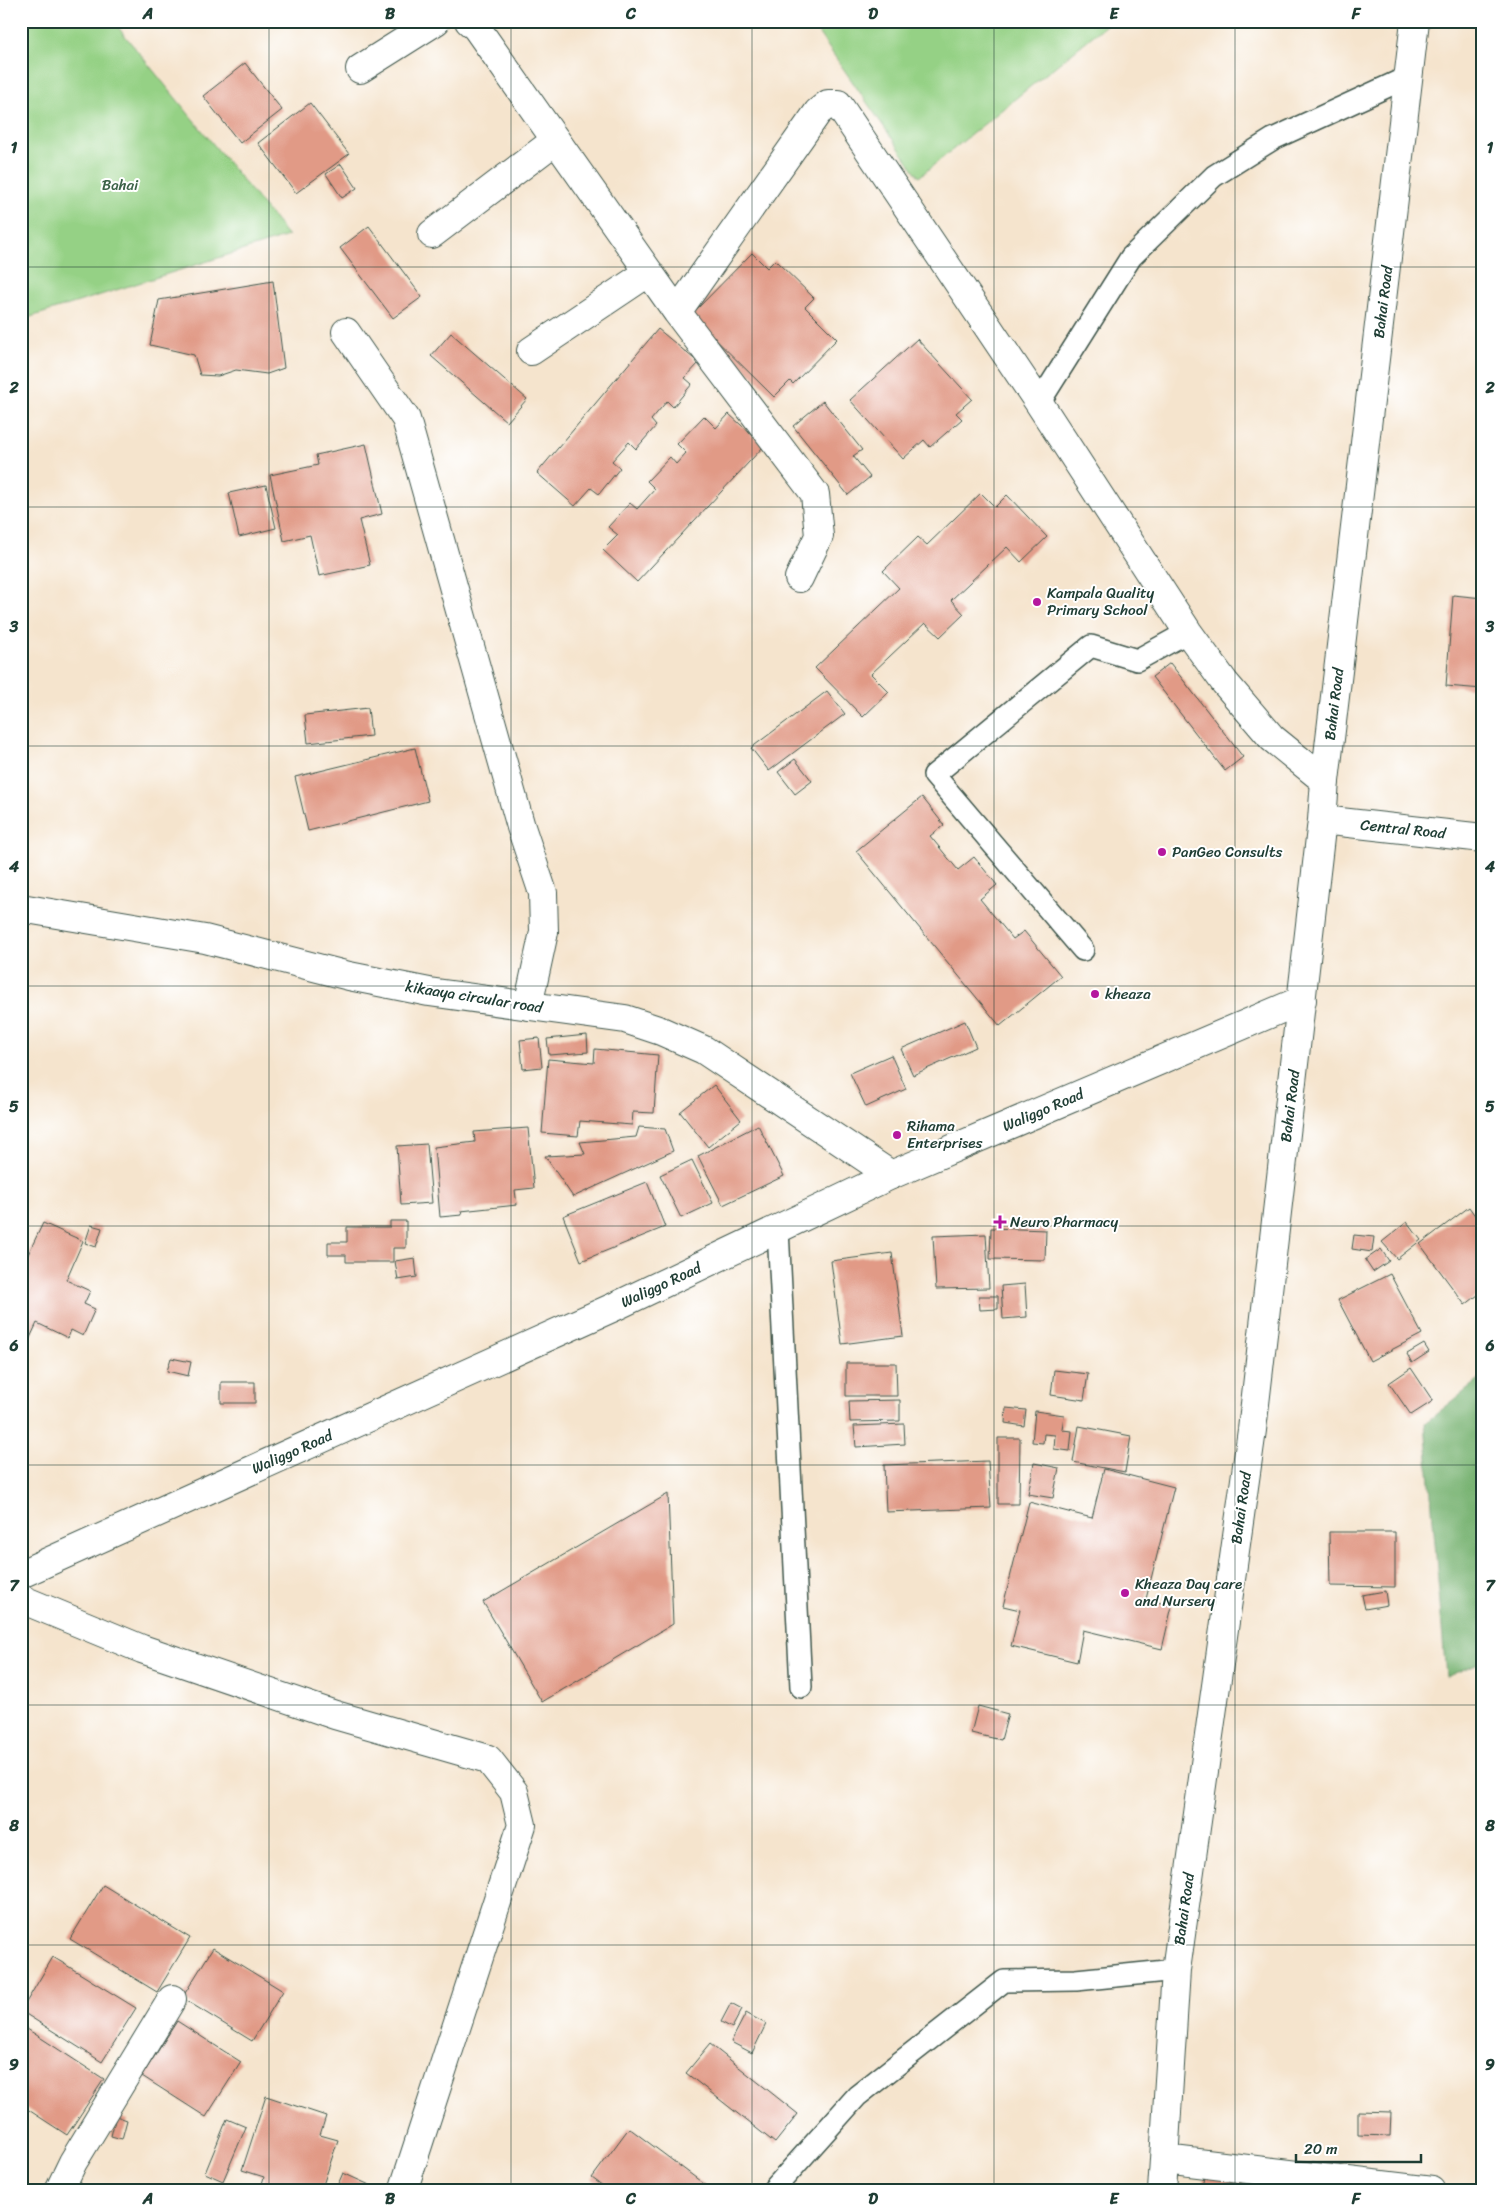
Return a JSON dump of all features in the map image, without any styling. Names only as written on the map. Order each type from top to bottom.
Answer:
[{"type":"street","points":[[360,69],[436,21]]},
{"type":"street","points":[[469,21],[476,27],[677,312],[815,494],[819,536],[799,578]]},
{"type":"street","name":"Bahai Road","points":[[1162,2191],[1176,1970],[1252,1430],[1302,1000],[1325,780],[1410,76],[1415,21]]},
{"type":"street","points":[[677,312],[818,112],[828,104],[838,104],[1039,403],[1188,632],[1225,683],[1272,738],[1325,780]]},
{"type":"street","points":[[432,234],[556,140]]},
{"type":"street","points":[[531,351],[649,272]]},
{"type":"street","points":[[346,332],[406,419],[518,818],[543,893],[544,932],[528,1006]]},
{"type":"street","name":"Central Road","points":[[1322,820],[1483,838]]},
{"type":"street","name":"kikaaya circular road","points":[[21,908],[205,939],[349,976],[429,992],[625,1019],[661,1031],[704,1050],[891,1175]]},
{"type":"street","name":"Waliggo Road","points":[[21,1574],[614,1307],[891,1175],[1302,1000]]},
{"type":"street","points":[[21,1599],[142,1650],[335,1715],[488,1759],[514,1792],[522,1826],[403,2191]]},
{"type":"street","points":[[59,2191],[73,2162],[172,1998]]},
{"type":"street","points":[[1165,2159],[1432,2191]]},
{"type":"lane","points":[[1039,403],[1131,257],[1214,176],[1273,139],[1410,76]]},
{"type":"lane","points":[[1083,950],[934,775],[1091,646],[1137,660],[1188,632]]},
{"type":"lane","points":[[778,1229],[801,1687]]},
{"type":"lane","points":[[772,2191],[857,2096],[1004,1981],[1076,1980],[1176,1970]]},
{"type":"green space","name":"Bahai","points":[[21,21],[113,21],[288,236],[21,320]]},
{"type":"green space","points":[[810,21],[1111,21],[919,177]]},
{"type":"green space","points":[[1483,1377],[1483,1661],[1446,1677],[1425,1423]]},
{"type":"building","points":[[245,63],[282,110],[240,143],[203,96]]},
{"type":"building","points":[[310,103],[349,154],[296,193],[258,143]]},
{"type":"building","points":[[341,164],[357,188],[342,198],[326,174]]},
{"type":"building","points":[[369,226],[422,297],[393,318],[340,248]]},
{"type":"building","points":[[752,253],[767,268],[775,260],[814,298],[805,307],[837,339],[793,384],[790,381],[774,397],[691,315]]},
{"type":"building","points":[[273,281],[284,368],[267,374],[236,370],[218,376],[200,375],[194,355],[150,345],[159,300]]},
{"type":"building","points":[[658,329],[699,363],[685,378],[692,384],[673,407],[667,401],[651,420],[656,426],[636,449],[629,442],[612,461],[620,468],[599,494],[591,488],[575,506],[537,473]]},
{"type":"building","points":[[451,333],[527,399],[507,422],[431,356]]},
{"type":"building","points":[[917,339],[972,399],[956,413],[962,419],[930,447],[924,440],[903,459],[850,400]]},
{"type":"building","points":[[823,401],[862,450],[853,456],[870,477],[848,495],[793,426]]},
{"type":"building","points":[[729,414],[764,446],[637,582],[603,550],[618,535],[608,527],[630,503],[637,509],[655,489],[647,481],[670,457],[676,464],[686,453],[677,444],[704,416],[716,428]]},
{"type":"building","points":[[366,444],[382,514],[359,520],[370,565],[319,576],[310,535],[284,541],[270,475],[318,465],[316,455]]},
{"type":"building","points":[[266,485],[276,528],[239,537],[229,493]]},
{"type":"building","points":[[981,493],[995,507],[1007,495],[1047,537],[1021,562],[1007,547],[951,600],[964,614],[940,637],[925,623],[871,674],[889,692],[863,717],[815,668],[899,588],[883,571],[918,537],[927,545]]},
{"type":"building","points":[[1453,595],[1483,598],[1483,689],[1446,686]]},
{"type":"building","points":[[1170,663],[1243,757],[1225,771],[1152,677]]},
{"type":"building","points":[[827,691],[845,714],[769,771],[751,748]]},
{"type":"building","points":[[368,708],[371,736],[308,743],[305,715]]},
{"type":"building","points":[[415,748],[428,801],[308,831],[295,777]]},
{"type":"building","points":[[795,759],[812,781],[795,794],[778,772]]},
{"type":"building","points":[[922,797],[944,825],[930,836],[958,870],[974,857],[997,885],[980,899],[1013,939],[1024,931],[1061,976],[1000,1026],[856,851]]},
{"type":"building","points":[[965,1021],[976,1047],[913,1075],[901,1049]]},
{"type":"building","points":[[587,1035],[588,1052],[549,1055],[547,1039]]},
{"type":"building","points":[[539,1038],[542,1067],[523,1069],[520,1040]]},
{"type":"building","points":[[595,1049],[658,1055],[654,1113],[633,1112],[632,1125],[580,1121],[578,1136],[542,1133],[548,1059],[594,1063]]},
{"type":"building","points":[[891,1055],[906,1089],[866,1107],[850,1073]]},
{"type":"building","points":[[714,1085],[741,1120],[708,1147],[680,1112]]},
{"type":"building","points":[[758,1125],[784,1176],[723,1205],[698,1156]]},
{"type":"building","points":[[639,1127],[665,1129],[673,1151],[573,1197],[545,1156],[585,1154],[580,1142],[636,1137]]},
{"type":"building","points":[[528,1128],[534,1188],[515,1190],[517,1205],[461,1211],[462,1215],[440,1217],[434,1147],[475,1142],[474,1132]]},
{"type":"building","points":[[427,1144],[432,1203],[401,1205],[397,1146]]},
{"type":"building","points":[[692,1160],[713,1203],[681,1218],[660,1175]]},
{"type":"building","points":[[647,1182],[665,1227],[581,1261],[563,1216]]},
{"type":"building","points":[[1469,1207],[1476,1217],[1483,1212],[1483,1301],[1478,1295],[1465,1305],[1420,1244]]},
{"type":"building","points":[[390,1221],[406,1221],[406,1248],[393,1248],[393,1262],[346,1262],[346,1255],[328,1255],[328,1242],[347,1242],[347,1227],[390,1227]]},
{"type":"building","points":[[1407,1222],[1421,1240],[1397,1259],[1382,1242]]},
{"type":"building","points":[[43,1223],[83,1241],[66,1280],[90,1291],[84,1304],[95,1309],[83,1336],[71,1330],[68,1338],[37,1323],[21,1357],[21,1269]]},
{"type":"building","points":[[91,1225],[102,1228],[96,1247],[85,1243]]},
{"type":"building","points":[[991,1228],[1046,1230],[1045,1260],[990,1259]]},
{"type":"building","points":[[986,1234],[989,1288],[936,1289],[933,1236]]},
{"type":"building","points":[[1354,1235],[1374,1237],[1372,1252],[1352,1249]]},
{"type":"building","points":[[1381,1249],[1389,1261],[1373,1272],[1365,1260]]},
{"type":"building","points":[[892,1253],[903,1336],[842,1344],[831,1261]]},
{"type":"building","points":[[415,1258],[417,1277],[398,1280],[395,1261]]},
{"type":"building","points":[[1390,1274],[1422,1334],[1370,1361],[1338,1300]]},
{"type":"building","points":[[1025,1284],[1027,1317],[1003,1319],[1001,1286]]},
{"type":"building","points":[[979,1296],[998,1296],[998,1309],[980,1310]]},
{"type":"building","points":[[1424,1344],[1429,1352],[1412,1363],[1407,1354]]},
{"type":"building","points":[[171,1358],[191,1362],[188,1376],[167,1371]]},
{"type":"building","points":[[846,1363],[896,1363],[897,1396],[846,1396]]},
{"type":"building","points":[[1411,1368],[1433,1401],[1411,1415],[1389,1383]]},
{"type":"building","points":[[1054,1370],[1088,1374],[1084,1400],[1051,1395]]},
{"type":"building","points":[[221,1382],[255,1382],[255,1403],[221,1403]]},
{"type":"building","points":[[900,1400],[900,1421],[850,1422],[849,1401]]},
{"type":"building","points":[[1006,1408],[1026,1410],[1024,1426],[1005,1423]]},
{"type":"building","points":[[1035,1411],[1064,1415],[1062,1430],[1072,1431],[1070,1451],[1054,1449],[1055,1435],[1044,1434],[1043,1443],[1032,1442]]},
{"type":"building","points":[[904,1424],[905,1444],[856,1447],[854,1426]]},
{"type":"building","points":[[1079,1426],[1131,1436],[1125,1472],[1073,1462]]},
{"type":"building","points":[[998,1438],[1020,1438],[1019,1504],[998,1504]]},
{"type":"building","points":[[988,1461],[991,1508],[886,1512],[884,1465]]},
{"type":"building","points":[[1034,1463],[1059,1468],[1053,1498],[1028,1494]]},
{"type":"building","points":[[1104,1469],[1174,1487],[1146,1599],[1172,1606],[1162,1649],[1083,1630],[1077,1662],[1011,1646],[1020,1610],[1003,1606],[1029,1502],[1092,1518]]},
{"type":"building","points":[[668,1494],[673,1624],[542,1702],[483,1602]]},
{"type":"building","points":[[1329,1532],[1395,1532],[1395,1587],[1330,1586]]},
{"type":"building","points":[[1385,1591],[1387,1605],[1365,1609],[1362,1595]]},
{"type":"building","points":[[978,1706],[1008,1714],[1001,1740],[971,1733]]},
{"type":"building","points":[[103,1885],[190,1938],[157,1992],[70,1939]]},
{"type":"building","points":[[213,1948],[283,1991],[252,2041],[182,1998]]},
{"type":"building","points":[[53,1957],[136,2008],[102,2062],[21,2011]]},
{"type":"building","points":[[731,2003],[742,2009],[732,2028],[721,2022]]},
{"type":"building","points":[[746,2013],[766,2024],[752,2053],[731,2042]]},
{"type":"building","points":[[177,2021],[241,2062],[206,2117],[142,2076]]},
{"type":"building","points":[[21,2025],[104,2079],[67,2135],[21,2105]]},
{"type":"building","points":[[710,2044],[798,2114],[775,2143],[686,2073]]},
{"type":"building","points":[[266,2096],[326,2116],[320,2135],[338,2140],[321,2191],[260,2191],[264,2177],[242,2170]]},
{"type":"building","points":[[1358,2111],[1391,2112],[1390,2136],[1358,2135]]},
{"type":"building","points":[[116,2116],[127,2120],[122,2139],[111,2136]]},
{"type":"building","points":[[227,2119],[246,2127],[223,2181],[205,2173]]},
{"type":"building","points":[[629,2128],[708,2187],[706,2191],[610,2191],[592,2178]]},
{"type":"building","points":[[343,2173],[374,2187],[372,2191],[335,2191]]},
{"type":"building","points":[[1205,2173],[1297,2190],[1297,2191],[1201,2191]]},
{"type":"place","name":"Kampala Quality Primary School","points":[[1037,602]]},
{"type":"place","name":"PanGeo Consults","points":[[1162,852]]},
{"type":"place","name":"kheaza","points":[[1095,994]]},
{"type":"place","name":"Rihama Enterprises","points":[[897,1135]]},
{"type":"place","name":"Neuro Pharmacy","points":[[1000,1222]]},
{"type":"place","name":"Kheaza Day care and Nursery","points":[[1125,1593]]}]
